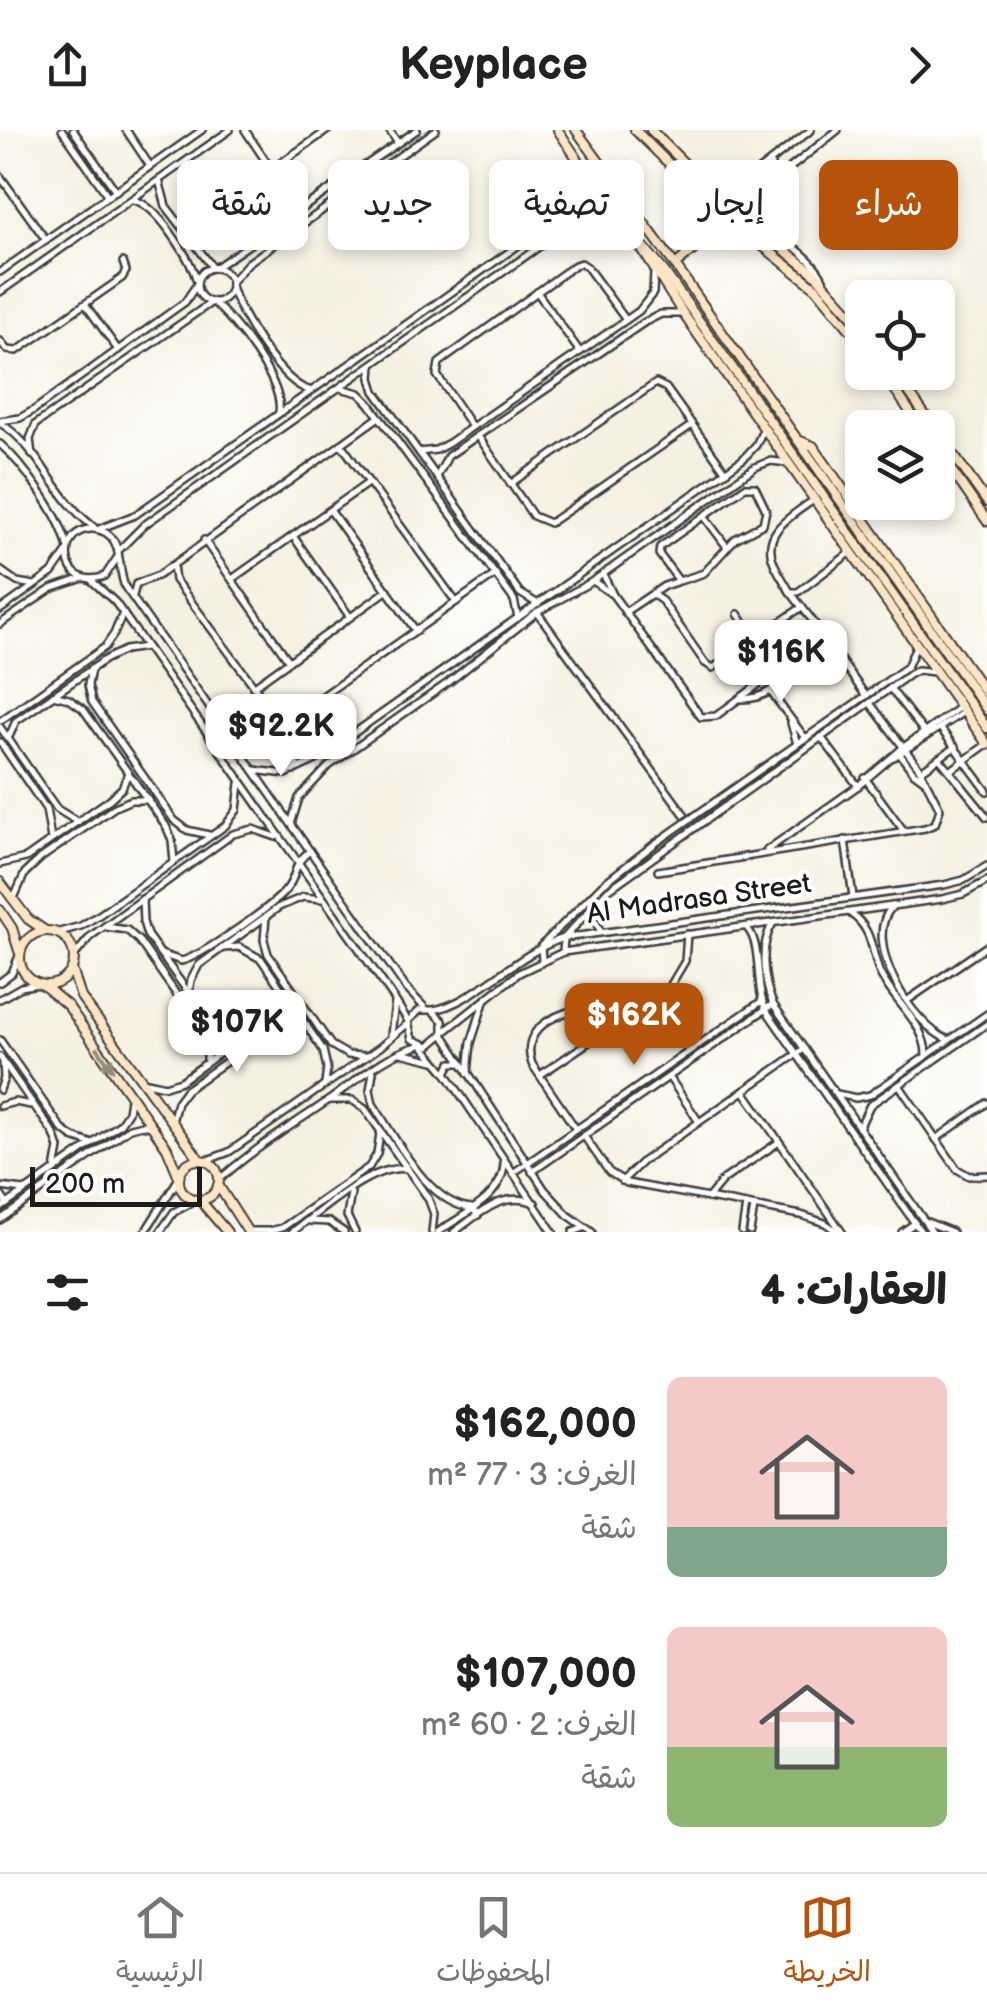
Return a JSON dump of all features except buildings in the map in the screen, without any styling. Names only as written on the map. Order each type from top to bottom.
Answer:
[{"type":"main road","points":[[558,130],[577,160]]},
{"type":"main road","points":[[576,130],[597,160]]},
{"type":"main road","points":[[635,130],[666,160]]},
{"type":"main road","points":[[651,130],[680,160]]},
{"type":"main road","points":[[644,224],[987,695]]},
{"type":"main road","points":[[644,248],[898,602],[917,644],[987,744]]},
{"type":"main road","points":[[642,250],[887,602],[987,728]]},
{"type":"main road","points":[[674,265],[693,250]]},
{"type":"main road","points":[[767,250],[816,288],[845,323]]},
{"type":"main road","points":[[785,250],[826,283],[845,306]]},
{"type":"main road","points":[[745,386],[745,402]]},
{"type":"main road","points":[[895,390],[909,410]]},
{"type":"main road","points":[[907,390],[921,410]]},
{"type":"main road","points":[[904,403],[911,403],[913,398]]},
{"type":"main road","points":[[955,457],[987,502]]},
{"type":"main road","points":[[798,475],[810,477]]},
{"type":"main road","points":[[955,475],[987,521]]},
{"type":"main road","points":[[887,602],[898,602]]},
{"type":"main road","points":[[922,610],[987,710]]},
{"type":"main road","points":[[0,882],[34,924],[66,939],[74,956],[74,983],[86,1005],[172,1125],[215,1169],[218,1182],[247,1231]]},
{"type":"main road","points":[[0,910],[20,955],[22,970],[63,1000],[74,1014],[171,1154],[184,1192],[198,1199],[226,1232]]},
{"type":"main road","points":[[7,920],[22,911]]},
{"type":"main road","points":[[20,955],[30,937],[52,932]]},
{"type":"main road","points":[[40,985],[57,984],[72,969]]},
{"type":"main road","points":[[74,1014],[86,1005]]},
{"type":"main road","points":[[179,1177],[186,1164],[203,1161]]},
{"type":"main road","points":[[198,1199],[211,1195],[218,1182]]},
{"type":"street","points":[[62,130],[108,196]]},
{"type":"street","points":[[73,130],[116,190]]},
{"type":"street","points":[[126,130],[150,166]]},
{"type":"street","points":[[0,272],[202,130]]},
{"type":"street","points":[[0,292],[230,130]]},
{"type":"street","points":[[245,130],[266,160]]},
{"type":"street","points":[[285,160],[328,130]]},
{"type":"street","points":[[389,130],[400,156]]},
{"type":"street","points":[[308,206],[416,130]]},
{"type":"street","points":[[308,221],[436,130]]},
{"type":"street","points":[[773,160],[811,130]]},
{"type":"street","points":[[799,162],[838,130]]},
{"type":"street","points":[[186,141],[195,155]]},
{"type":"street","points":[[0,176],[46,240]]},
{"type":"street","points":[[159,180],[166,206],[214,268],[225,272],[242,314],[286,376],[297,386],[312,391]]},
{"type":"street","points":[[130,200],[150,207],[186,256],[202,298],[212,302],[232,322],[275,383],[280,398],[278,414]]},
{"type":"street","points":[[0,422],[27,414],[118,350],[185,302],[205,270],[243,250]]},
{"type":"street","points":[[32,455],[30,439],[36,424],[212,302],[227,296],[231,284],[248,263],[266,250]]},
{"type":"street","points":[[0,610],[58,567],[76,535],[136,515],[511,250]]},
{"type":"street","points":[[0,624],[66,581],[109,572],[136,531],[537,250]]},
{"type":"street","points":[[798,250],[814,264],[826,283]]},
{"type":"street","points":[[0,258],[7,268]]},
{"type":"street","points":[[0,340],[7,350],[17,351],[124,276],[124,262]]},
{"type":"street","points":[[472,426],[439,379],[437,367],[536,292],[581,264],[626,320]]},
{"type":"street","points":[[419,452],[442,447],[638,311],[653,293],[654,272]]},
{"type":"street","points":[[536,292],[580,352]]},
{"type":"street","points":[[85,304],[118,350]]},
{"type":"street","points":[[638,311],[646,313],[645,322]]},
{"type":"street","points":[[437,477],[448,456],[645,322],[661,314],[684,315]]},
{"type":"street","points":[[397,331],[404,342]]},
{"type":"street","points":[[140,334],[148,345]]},
{"type":"street","points":[[372,364],[371,378],[380,397],[522,594],[538,604]]},
{"type":"street","points":[[510,484],[656,383],[665,386],[726,472]]},
{"type":"street","points":[[337,388],[352,390],[369,403],[496,574],[514,600],[518,618]]},
{"type":"street","points":[[516,396],[523,405]]},
{"type":"street","points":[[369,403],[380,397]]},
{"type":"street","points":[[134,599],[132,590],[136,584],[158,575],[380,417]]},
{"type":"street","points":[[0,422],[16,434],[66,503],[111,538],[122,580],[134,599],[406,988],[443,1021],[443,1033],[460,1063],[532,1172],[556,1204],[592,1232]]},
{"type":"street","points":[[478,436],[536,519],[545,522],[555,521],[692,425]]},
{"type":"street","points":[[253,770],[274,775],[293,773],[316,760],[736,465],[750,453],[764,428]]},
{"type":"street","points":[[0,444],[57,520],[70,567],[109,594],[123,613],[394,998],[408,1022],[412,1040],[440,1064],[554,1232]]},
{"type":"street","points":[[341,444],[456,602]]},
{"type":"street","points":[[442,447],[443,454],[448,456]]},
{"type":"street","points":[[228,450],[235,460]]},
{"type":"street","points":[[291,824],[299,798],[324,770],[449,682],[537,612],[593,581],[763,463],[789,463]]},
{"type":"street","points":[[736,465],[743,467],[743,475]]},
{"type":"street","points":[[232,579],[369,482]]},
{"type":"street","points":[[625,612],[660,589],[704,573],[739,536],[758,528],[764,521],[766,506],[751,485],[659,548],[679,581]]},
{"type":"street","points":[[603,574],[612,595],[697,715],[713,718],[820,639],[819,630],[802,607],[802,598],[772,560],[772,536],[777,528],[814,499]]},
{"type":"street","points":[[446,506],[454,500]]},
{"type":"street","points":[[330,510],[416,630]]},
{"type":"street","points":[[704,516],[727,547]]},
{"type":"street","points":[[764,521],[777,528]]},
{"type":"street","points":[[758,528],[772,536]]},
{"type":"street","points":[[641,532],[649,542]]},
{"type":"street","points":[[293,536],[350,617]]},
{"type":"street","points":[[204,540],[290,661]]},
{"type":"street","points":[[794,592],[852,552]]},
{"type":"street","points":[[175,562],[174,580],[298,746],[299,758],[293,773]]},
{"type":"street","points":[[0,570],[18,582],[35,585],[43,594]]},
{"type":"street","points":[[280,721],[291,719],[496,574]]},
{"type":"street","points":[[593,581],[612,595]]},
{"type":"street","points":[[660,589],[662,601]]},
{"type":"street","points":[[253,687],[388,590]]},
{"type":"street","points":[[514,600],[522,594]]},
{"type":"street","points":[[652,594],[662,601],[710,667],[720,666],[802,607]]},
{"type":"street","points":[[537,612],[684,814]]},
{"type":"street","points":[[50,841],[50,807],[0,724],[110,641],[123,613]]},
{"type":"street","points":[[738,614],[756,640]]},
{"type":"street","points":[[563,952],[564,938],[596,902],[698,824],[890,688],[911,662],[917,644]]},
{"type":"street","points":[[748,646],[769,676],[797,745]]},
{"type":"street","points":[[8,739],[16,721],[115,653],[146,648]]},
{"type":"street","points":[[91,657],[94,667],[88,685],[96,710],[174,820],[187,830],[212,835]]},
{"type":"street","points":[[839,658],[866,696]]},
{"type":"street","points":[[738,699],[755,698],[773,689],[788,663]]},
{"type":"street","points":[[542,960],[541,946],[603,884],[693,817],[866,696],[918,670],[937,673]]},
{"type":"street","points":[[441,672],[449,682]]},
{"type":"street","points":[[890,688],[924,732]]},
{"type":"street","points":[[53,695],[69,699],[88,716],[166,826],[174,847],[174,862]]},
{"type":"street","points":[[870,703],[924,780]]},
{"type":"street","points":[[88,716],[96,710]]},
{"type":"street","points":[[762,854],[962,710]]},
{"type":"street","points":[[791,723],[806,739]]},
{"type":"street","points":[[901,752],[924,732],[939,726]]},
{"type":"street","points":[[939,726],[987,791]]},
{"type":"street","points":[[821,737],[858,786]]},
{"type":"street","points":[[0,742],[50,807],[78,822]]},
{"type":"street","points":[[950,772],[987,744]]},
{"type":"street","points":[[921,771],[955,747]]},
{"type":"street","points":[[658,871],[930,827],[938,819],[940,809],[921,771],[901,752]]},
{"type":"street","points":[[939,758],[987,817]]},
{"type":"street","points":[[316,760],[324,770]]},
{"type":"street","points":[[0,864],[26,858],[78,822],[122,788],[128,773]]},
{"type":"street","points":[[865,778],[904,832]]},
{"type":"street","points":[[52,932],[90,920],[225,826],[237,810],[240,780]]},
{"type":"street","points":[[110,799],[116,801],[115,807]]},
{"type":"street","points":[[13,901],[31,866],[115,807],[130,800],[148,800]]},
{"type":"street","points":[[693,817],[698,824]]},
{"type":"street","points":[[166,826],[174,820]]},
{"type":"street","points":[[225,826],[233,834]]},
{"type":"street","points":[[74,956],[100,929],[233,834],[264,830],[283,842]]},
{"type":"street","points":[[845,840],[853,898]]},
{"type":"street","points":[[161,954],[181,961],[200,953],[288,888],[297,861],[310,851]]},
{"type":"street","points":[[26,858],[31,866]]},
{"type":"street","name":"Al Madrasa Street","points":[[429,1010],[456,1003],[541,946],[564,938],[944,886],[987,866]]},
{"type":"street","name":"Al Madrasa Street","points":[[443,1033],[542,960],[563,952],[953,897],[987,882]]},
{"type":"street","points":[[878,894],[880,908]]},
{"type":"street","points":[[190,996],[194,972],[266,917],[302,897],[325,900]]},
{"type":"street","points":[[142,899],[148,934],[190,996],[215,1030],[241,1039]]},
{"type":"street","points":[[274,900],[280,908]]},
{"type":"street","points":[[596,902],[593,917],[601,932]]},
{"type":"street","points":[[893,906],[884,916],[881,937],[889,970],[928,1028],[949,1040]]},
{"type":"street","points":[[849,912],[866,927],[882,977],[923,1038],[926,1056]]},
{"type":"street","points":[[266,917],[264,940],[268,954],[331,1044],[348,1055],[368,1055]]},
{"type":"street","points":[[90,920],[100,929],[127,930],[139,940],[205,1037],[207,1062]]},
{"type":"street","points":[[773,922],[766,938],[765,956],[773,1004],[932,1232]]},
{"type":"street","points":[[744,927],[754,938],[766,1010],[921,1232]]},
{"type":"street","points":[[139,940],[148,934]]},
{"type":"street","points":[[540,1076],[669,988],[681,972],[687,934]]},
{"type":"street","points":[[908,1000],[987,946]]},
{"type":"street","points":[[223,948],[239,947],[261,959],[323,1050],[328,1068],[324,1086]]},
{"type":"street","points":[[200,953],[206,960]]},
{"type":"street","points":[[261,959],[268,954]]},
{"type":"street","points":[[20,955],[12,973],[0,985],[2,997],[21,987],[40,985]]},
{"type":"street","points":[[140,1080],[165,1086],[181,1081],[268,1019],[280,1002],[280,987]]},
{"type":"street","points":[[394,998],[406,988]]},
{"type":"street","points":[[388,1040],[395,1020],[394,998]]},
{"type":"street","points":[[468,1076],[470,1043],[486,998]]},
{"type":"street","points":[[576,1130],[530,1058],[536,1034],[550,1021],[587,1006],[654,999]]},
{"type":"street","points":[[514,1174],[762,1002]]},
{"type":"street","points":[[532,1172],[773,1004]]},
{"type":"street","points":[[203,1161],[235,1148],[388,1040],[415,1012],[429,1010]]},
{"type":"street","points":[[859,1128],[878,1094],[987,1014]]},
{"type":"street","points":[[268,1019],[274,1028]]},
{"type":"street","points":[[172,1125],[177,1102],[186,1090],[274,1028],[287,1023],[307,1026]]},
{"type":"street","points":[[835,1093],[856,1098],[899,1085],[987,1024]]},
{"type":"street","points":[[205,1037],[215,1030]]},
{"type":"street","points":[[218,1182],[242,1160],[397,1053],[435,1044],[443,1033]]},
{"type":"street","points":[[0,1040],[62,1128],[79,1140],[94,1143]]},
{"type":"street","points":[[388,1040],[397,1053]]},
{"type":"street","points":[[323,1050],[331,1044]]},
{"type":"street","points":[[622,1181],[637,1165],[804,1050]]},
{"type":"street","points":[[397,1053],[415,1054],[440,1064]]},
{"type":"street","points":[[0,1090],[4,1078],[1,1059]]},
{"type":"street","points":[[1,1059],[54,1134],[59,1148],[55,1170]]},
{"type":"street","points":[[446,1073],[451,1063],[460,1063]]},
{"type":"street","points":[[374,1069],[370,1090],[373,1104],[436,1194],[456,1206],[472,1208],[478,1215]]},
{"type":"street","points":[[669,1077],[699,1122]]},
{"type":"street","points":[[181,1081],[186,1090]]},
{"type":"street","points":[[899,1085],[962,1172],[987,1176]]},
{"type":"street","points":[[0,1209],[120,1124],[130,1105],[128,1091]]},
{"type":"street","points":[[744,1091],[840,1232]]},
{"type":"street","points":[[328,1101],[344,1098],[366,1109],[428,1198],[435,1232],[490,1195],[502,1181],[502,1155]]},
{"type":"street","points":[[0,1106],[15,1102],[36,1107]]},
{"type":"street","points":[[366,1109],[373,1104]]},
{"type":"street","points":[[936,1140],[987,1104]]},
{"type":"street","points":[[120,1124],[124,1132]]},
{"type":"street","points":[[0,1220],[124,1132],[142,1125],[153,1128]]},
{"type":"street","points":[[54,1134],[62,1128]]},
{"type":"street","points":[[247,1231],[282,1230],[369,1167],[380,1147],[380,1130]]},
{"type":"street","points":[[584,1136],[604,1166],[622,1181],[810,1217],[840,1232]]},
{"type":"street","points":[[708,1198],[723,1180],[780,1142]]},
{"type":"street","points":[[235,1148],[242,1160]]},
{"type":"street","points":[[369,1167],[374,1174]]},
{"type":"street","points":[[292,1232],[374,1174],[392,1168],[408,1169]]},
{"type":"street","points":[[144,1232],[179,1177]]},
{"type":"street","points":[[354,1188],[348,1201],[355,1232]]},
{"type":"street","points":[[7,1204],[0,1190],[27,1190]]},
{"type":"street","points":[[428,1198],[436,1194]]},
{"type":"street","points":[[160,1232],[174,1212],[198,1199]]},
{"type":"street","points":[[454,1232],[504,1199],[536,1203]]},
{"type":"street","points":[[162,1202],[174,1212]]},
{"type":"street","points":[[746,1232],[750,1206]]},
{"type":"street","points":[[307,1221],[328,1222],[343,1230],[344,1224],[350,1222]]},
{"type":"street","points":[[925,1221],[952,1232]]},
{"type":"street","points":[[902,1232],[915,1223]]},
{"type":"street","points":[[573,1232],[584,1228]]}]
